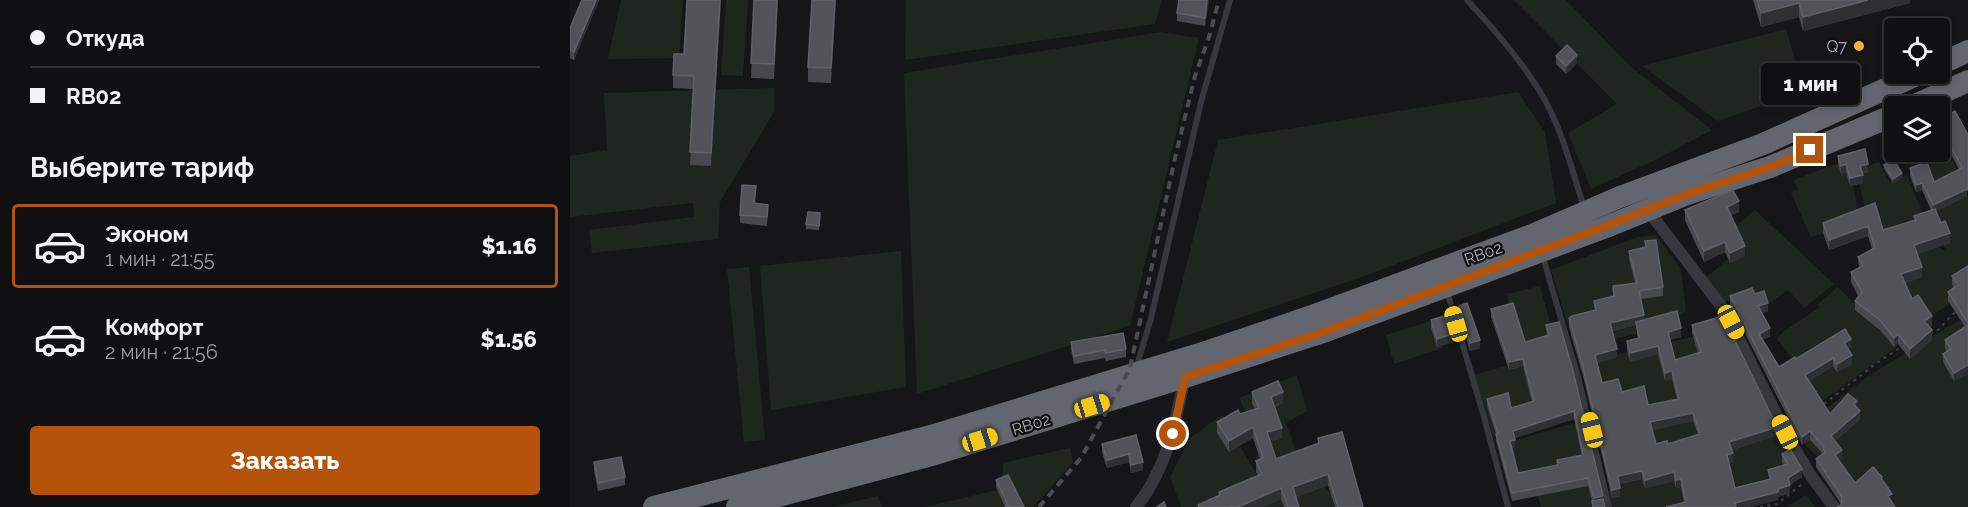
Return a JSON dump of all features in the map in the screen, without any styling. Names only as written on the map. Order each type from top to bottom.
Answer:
[{"type":"highway","points":[[1950,59],[1968,51]]},
{"type":"highway","points":[[1935,96],[1968,81]]},
{"type":"highway","name":"RB02","points":[[654,507],[931,436],[1209,351],[1309,317],[1532,235],[1585,211],[1763,144],[1898,84]]},
{"type":"highway","name":"RB02","points":[[737,507],[935,454],[1326,331],[1687,194],[1770,167],[1884,119]]},
{"type":"street","points":[[1647,209],[1725,311],[1785,432],[1811,476],[1834,507]]},
{"type":"street","points":[[1136,507],[1144,498],[1161,468],[1173,434],[1185,377]]},
{"type":"lane","points":[[1135,374],[1151,318],[1201,102],[1230,0]]},
{"type":"lane","points":[[1467,0],[1520,63],[1542,95],[1559,131],[1585,211]]},
{"type":"lane","points":[[1541,250],[1592,430],[1608,507]]},
{"type":"lane","points":[[1445,285],[1508,507]]},
{"type":"path","points":[[1928,334],[1938,330],[1956,311]]},
{"type":"path","points":[[1823,405],[1908,342]]},
{"type":"path","points":[[1760,507],[1777,504],[1811,476]]},
{"type":"shaded area","points":[[621,0],[683,0],[679,58],[608,59]]},
{"type":"shaded area","points":[[726,0],[748,0],[743,76],[721,75]]},
{"type":"shaded area","points":[[906,0],[1162,0],[1155,24],[905,60]]},
{"type":"shaded area","points":[[1514,0],[1566,0],[1631,67],[1712,130],[1653,161],[1591,189],[1568,133],[1617,104]]},
{"type":"shaded area","points":[[1786,29],[1804,91],[1718,121],[1642,66]]},
{"type":"shaded area","points":[[1161,32],[1199,38],[1130,326],[917,394],[904,73]]},
{"type":"shaded area","points":[[774,88],[774,112],[720,202],[718,239],[592,253],[589,230],[694,217],[693,203],[570,217],[570,156],[607,150],[604,93]]},
{"type":"shaded area","points":[[1518,92],[1545,132],[1556,203],[1362,277],[1167,342],[1218,140]]},
{"type":"shaded area","points":[[1950,157],[1961,178],[1936,187],[1927,167],[1939,162],[1950,162]]},
{"type":"shaded area","points":[[1879,162],[1890,183],[1907,175],[1925,219],[1875,243],[1856,169]]},
{"type":"shaded area","points":[[1850,163],[1859,223],[1811,237],[1791,193],[1798,189],[1793,180],[1833,165]]},
{"type":"shaded area","points":[[1968,196],[1968,291],[1921,323],[1894,268],[1922,248],[1937,246],[1946,251],[1929,210]]},
{"type":"shaded area","points":[[1755,210],[1834,284],[1804,308],[1788,290],[1757,312],[1750,297],[1723,302],[1706,278],[1737,251],[1724,236]]},
{"type":"shaded area","points":[[1656,235],[1681,270],[1686,311],[1663,328],[1575,348],[1551,270],[1637,237]]},
{"type":"shaded area","points":[[901,251],[906,387],[771,410],[760,266]]},
{"type":"shaded area","points":[[749,267],[765,440],[744,442],[727,269]]},
{"type":"shaded area","points":[[1540,286],[1556,344],[1520,357],[1507,294]]},
{"type":"shaded area","points":[[1838,287],[1897,347],[1809,411],[1794,360],[1777,339],[1783,332],[1820,307],[1818,304]]},
{"type":"shaded area","points":[[1968,317],[1968,507],[1871,507],[1839,480],[1802,441],[1823,411],[1867,377],[1949,326]]},
{"type":"shaded area","points":[[1434,320],[1443,348],[1394,364],[1386,335]]},
{"type":"shaded area","points":[[1709,333],[1702,440],[1618,459],[1588,361]]},
{"type":"shaded area","points":[[1559,352],[1573,412],[1493,437],[1473,375]]},
{"type":"shaded area","points":[[1297,375],[1307,411],[1286,423],[1302,468],[1268,479],[1256,459],[1262,447],[1239,398]]},
{"type":"shaded area","points":[[1222,415],[1258,477],[1243,507],[1181,507],[1170,477],[1190,438]]},
{"type":"shaded area","points":[[1579,422],[1586,467],[1512,486],[1502,444]]},
{"type":"shaded area","points":[[1777,435],[1790,463],[1779,486],[1731,500],[1722,451]]},
{"type":"shaded area","points":[[1070,448],[1073,462],[1034,507],[924,507],[1002,489],[1003,463]]},
{"type":"shaded area","points":[[1679,471],[1688,507],[1612,507],[1609,493],[1615,479]]},
{"type":"shaded area","points":[[1590,475],[1598,507],[1541,507],[1536,489]]},
{"type":"shaded area","points":[[1319,480],[1343,507],[1252,507]]},
{"type":"shaded area","points":[[1806,495],[1815,507],[1787,507]]},
{"type":"shaded area","points":[[878,496],[882,507],[832,507]]},
{"type":"building","points":[[582,0],[596,0],[574,52],[570,50],[570,28]]},
{"type":"building","points":[[687,0],[720,0],[711,153],[690,152],[694,76],[673,75],[674,54],[684,54]]},
{"type":"building","points":[[754,0],[777,0],[774,64],[751,63]]},
{"type":"building","points":[[812,0],[835,0],[831,68],[808,67]]},
{"type":"building","points":[[1179,0],[1207,0],[1205,18],[1177,13]]},
{"type":"building","points":[[1757,0],[1868,0],[1803,17],[1799,3],[1761,13]]},
{"type":"building","points":[[1567,45],[1577,55],[1566,66],[1556,56]]},
{"type":"building","points":[[1955,111],[1968,135],[1968,190],[1933,205],[1922,183],[1916,185],[1910,168],[1927,162],[1934,182],[1962,168],[1950,145],[1950,114]]},
{"type":"building","points":[[1865,149],[1868,164],[1860,166],[1863,175],[1850,178],[1846,164],[1841,166],[1838,156]]},
{"type":"building","points":[[1895,162],[1902,173],[1893,179],[1884,165]]},
{"type":"building","points":[[742,185],[756,186],[754,203],[768,205],[767,217],[740,215]]},
{"type":"building","points":[[1733,190],[1739,201],[1727,207],[1745,246],[1730,253],[1725,242],[1704,251],[1685,210]]},
{"type":"building","points":[[1875,203],[1883,230],[1916,220],[1914,216],[1935,209],[1941,223],[1945,221],[1950,233],[1914,245],[1922,267],[1901,274],[1912,299],[1918,295],[1932,316],[1924,321],[1932,330],[1910,349],[1898,334],[1894,338],[1880,320],[1855,301],[1862,292],[1851,272],[1863,266],[1858,257],[1875,248],[1868,226],[1829,240],[1823,223]]},
{"type":"building","points":[[808,212],[820,213],[819,226],[806,224]]},
{"type":"building","points":[[1656,240],[1663,287],[1639,291],[1644,315],[1610,323],[1617,349],[1595,355],[1602,383],[1618,379],[1622,392],[1644,386],[1648,405],[1679,399],[1672,371],[1665,373],[1658,346],[1630,353],[1627,341],[1639,338],[1636,322],[1677,311],[1681,328],[1668,332],[1675,360],[1701,352],[1692,325],[1723,316],[1777,427],[1729,442],[1733,453],[1727,455],[1735,488],[1771,479],[1768,470],[1788,464],[1782,454],[1790,449],[1802,469],[1788,478],[1790,485],[1778,489],[1778,492],[1735,503],[1736,507],[1666,507],[1686,502],[1681,479],[1676,480],[1674,472],[1645,480],[1642,471],[1618,476],[1620,488],[1612,490],[1569,318],[1596,310],[1594,301],[1614,296],[1613,286],[1637,283],[1629,251],[1646,247],[1645,241]],"holes":[[[1693,413],[1700,434],[1668,444],[1667,441],[1656,444],[1650,422]]]},
{"type":"building","points":[[1968,266],[1968,323],[1948,292],[1958,285],[1952,276]]},
{"type":"building","points":[[1752,288],[1755,294],[1764,291],[1768,303],[1758,306],[1770,328],[1759,334],[1779,367],[1845,329],[1851,339],[1844,343],[1852,355],[1837,364],[1833,358],[1805,375],[1830,414],[1848,394],[1857,401],[1854,404],[1860,411],[1831,436],[1842,450],[1835,455],[1855,483],[1873,467],[1892,494],[1888,496],[1895,507],[1837,507],[1841,505],[1842,497],[1816,459],[1825,452],[1824,447],[1810,431],[1802,437],[1730,296]]},
{"type":"building","points":[[1467,303],[1480,340],[1470,343],[1459,306]]},
{"type":"building","points":[[1513,303],[1525,342],[1549,335],[1546,325],[1559,322],[1603,496],[1594,498],[1588,478],[1512,493],[1496,434],[1498,433],[1487,399],[1508,393],[1511,408],[1534,401],[1523,359],[1509,362],[1491,309]],"holes":[[[1574,411],[1583,455],[1557,460],[1558,465],[1518,473],[1510,441],[1515,440],[1513,431]]]},
{"type":"building","points":[[1451,314],[1456,333],[1437,339],[1431,320]]},
{"type":"building","points":[[1968,325],[1968,365],[1954,373],[1943,354],[1951,349],[1945,340]]},
{"type":"building","points":[[1123,333],[1126,349],[1106,353],[1105,350],[1074,356],[1071,342]]},
{"type":"building","points":[[1278,381],[1283,392],[1271,397],[1282,428],[1267,432],[1276,459],[1319,443],[1318,438],[1342,432],[1363,507],[1338,507],[1328,474],[1293,487],[1299,507],[1288,507],[1281,488],[1238,507],[1199,507],[1198,505],[1220,495],[1219,492],[1262,474],[1256,461],[1263,458],[1253,427],[1229,441],[1217,422],[1238,410],[1240,414],[1259,408],[1252,392]]},
{"type":"building","points":[[1136,435],[1143,462],[1131,465],[1129,454],[1107,460],[1102,444]]},
{"type":"building","points":[[621,457],[625,477],[598,483],[594,462]]},
{"type":"building","points":[[1008,475],[1024,507],[1005,506],[1008,505],[996,480]]},
{"type":"building","points":[[1603,499],[1605,507],[1593,507],[1592,501]]},
{"type":"railway","points":[[1039,507],[1081,458],[1130,368],[1175,158],[1195,76],[1219,0]]},
{"type":"place","name":"Q7","points":[[1859,46]]},
{"type":"route","points":[[1173,434],[1185,377],[1326,331],[1687,194],[1770,167],[1810,150]]}]
